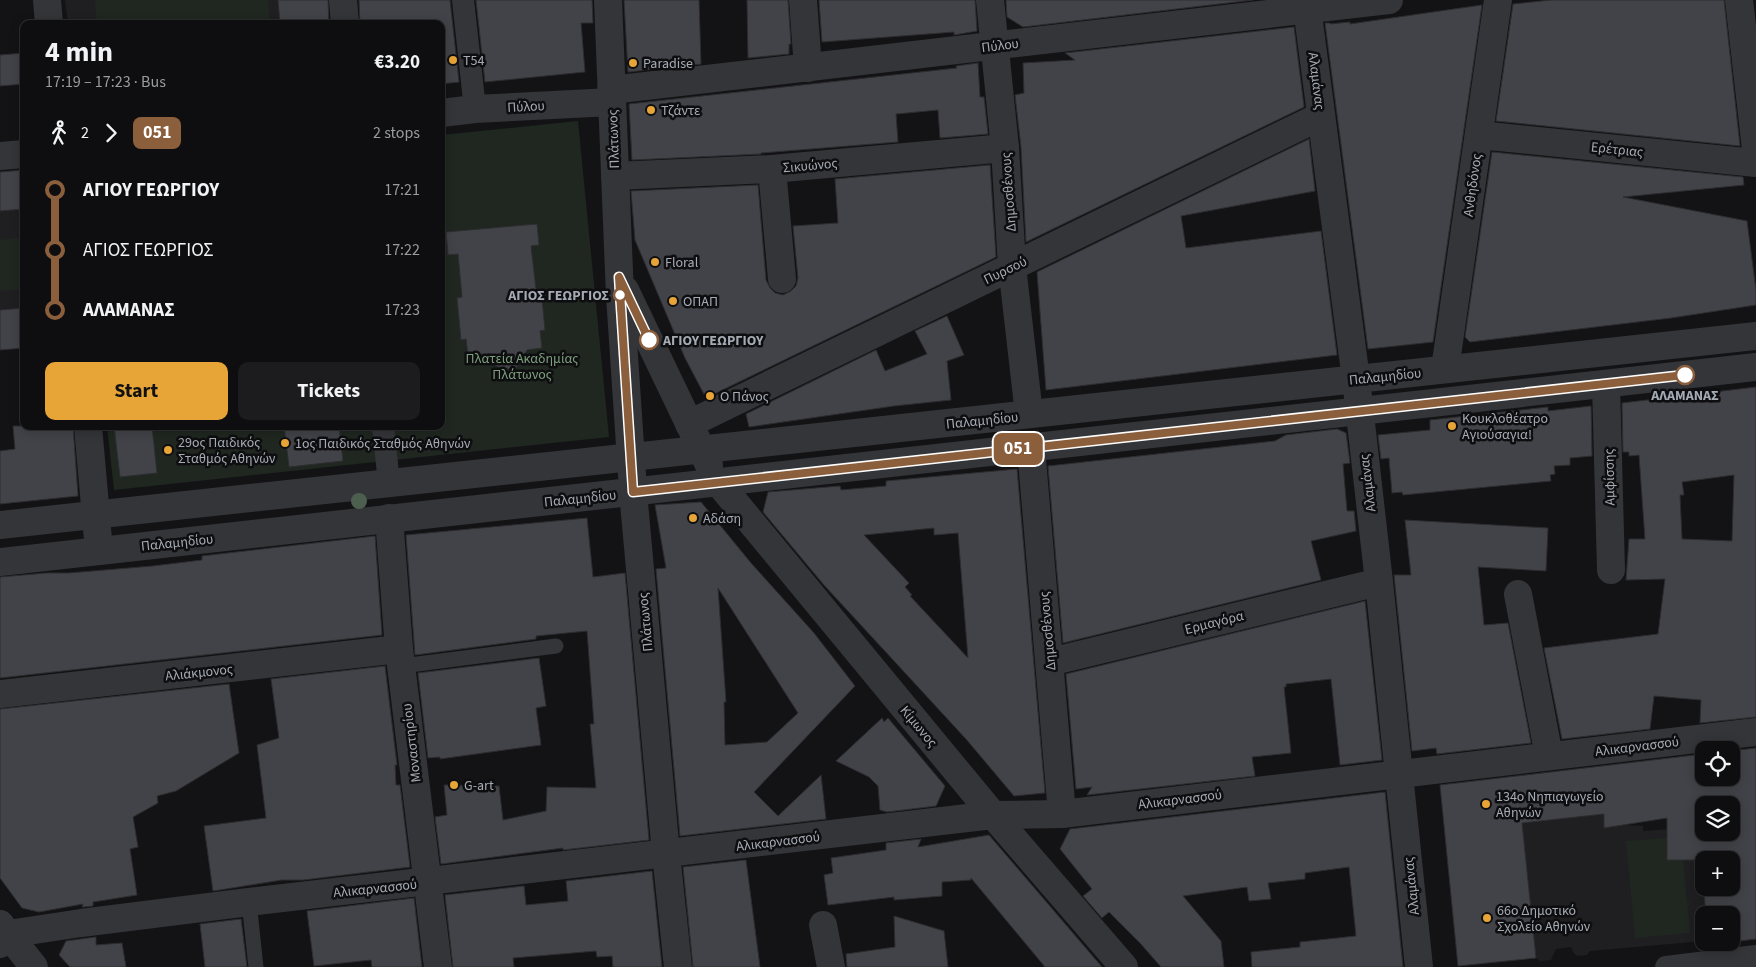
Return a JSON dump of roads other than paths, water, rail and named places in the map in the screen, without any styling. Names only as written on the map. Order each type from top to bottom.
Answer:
[{"type":"street","points":[[47,0],[49,20]]},
{"type":"street","points":[[343,0],[345,20]]},
{"type":"street","points":[[463,0],[475,109]]},
{"type":"street","name":"Πλάτωνος","points":[[608,0],[619,277],[630,457],[678,967]]},
{"type":"street","points":[[803,0],[808,68]]},
{"type":"street","name":"Δημοσθένους","points":[[990,0],[1005,148],[1012,266],[1029,414]]},
{"type":"street","name":"Πύλου","points":[[445,113],[612,96],[808,68],[995,46],[1307,5],[1390,0]]},
{"type":"street","name":"Ανθηδόνος","points":[[1445,370],[1498,0]]},
{"type":"street","points":[[1739,0],[1756,149]]},
{"type":"street","name":"Αλαμάνας","points":[[1307,5],[1356,379],[1419,967]]},
{"type":"street","name":"Πυρσού","points":[[689,424],[1321,116]]},
{"type":"street","name":"Ερέτριας","points":[[1479,135],[1756,163]]},
{"type":"street","name":"Σικυώνος","points":[[615,176],[772,169],[1005,148]]},
{"type":"street","points":[[0,156],[20,154]]},
{"type":"street","points":[[772,169],[782,279]]},
{"type":"street","name":"Πλάτωνος","points":[[619,277],[718,482]]},
{"type":"street","name":"Παλαμηδίου","points":[[0,525],[1756,336]]},
{"type":"street","name":"Παλαμηδίου","points":[[0,562],[1756,367]]},
{"type":"street","name":"Αμφίσσης","points":[[1606,384],[1611,570]]},
{"type":"street","points":[[88,430],[99,551]]},
{"type":"street","points":[[383,430],[389,483]]},
{"type":"street","name":"Δημοσθένους","points":[[1031,448],[1062,814]]},
{"type":"street","name":"Κίμωνος","points":[[718,482],[993,815],[1124,967]]},
{"type":"street","name":"Μοναστηρίου","points":[[389,518],[400,658],[438,967]]},
{"type":"street","name":"Ερμαγόρα","points":[[1050,662],[1379,582]]},
{"type":"street","points":[[1518,594],[1549,756]]},
{"type":"street","name":"Αλιάκμονος","points":[[0,694],[400,658]]},
{"type":"street","name":"Αλικαρνασσού","points":[[2,934],[81,922],[993,815],[1062,814],[1756,732]]},
{"type":"street","points":[[823,925],[831,967]]},
{"type":"street","points":[[2,934],[34,967]]},
{"type":"street","points":[[1666,967],[1756,956]]},
{"type":"lane","name":"Αλιάκμονος","points":[[400,658],[556,646]]},
{"type":"lane","points":[[249,902],[256,967]]},
{"type":"place","name":"T54","points":[[453,60]]},
{"type":"place","name":"Paradise","points":[[633,63]]},
{"type":"place","name":"Τζάντε","points":[[651,110]]},
{"type":"place","name":"Floral","points":[[655,262]]},
{"type":"place","name":"ΑΓΙΟΣ ΓΕΩΡΓΙΟΣ","points":[[620,295]]},
{"type":"place","name":"ΟΠΑΠ","points":[[673,301]]},
{"type":"place","name":"ΑΓΙΟΥ ΓΕΩΡΓΙΟΥ","points":[[649,340]]},
{"type":"place","name":"ΑΛΑΜΑΝΑΣ","points":[[1685,375]]},
{"type":"place","name":"Ο Πάνος","points":[[710,396]]},
{"type":"place","name":"Κουκλοθέατρο Αγιούσαγια!","points":[[1452,426]]},
{"type":"place","name":"1ος Παιδικός Σταθμός Αθηνών","points":[[285,443]]},
{"type":"place","name":"29ος Παιδικός Σταθμός Αθηνών","points":[[168,450]]},
{"type":"place","name":"Αδάση","points":[[693,518]]},
{"type":"place","name":"G-art","points":[[454,785]]},
{"type":"place","name":"134ο Νηπιαγωγείο Αθηνών","points":[[1486,804]]},
{"type":"place","name":"66ο Δημοτικό Σχολείο Αθηνών","points":[[1487,918]]},
{"type":"park label","name":"Πλατεία Ακαδημίας Πλάτωνος","points":[[522,366]]}]
